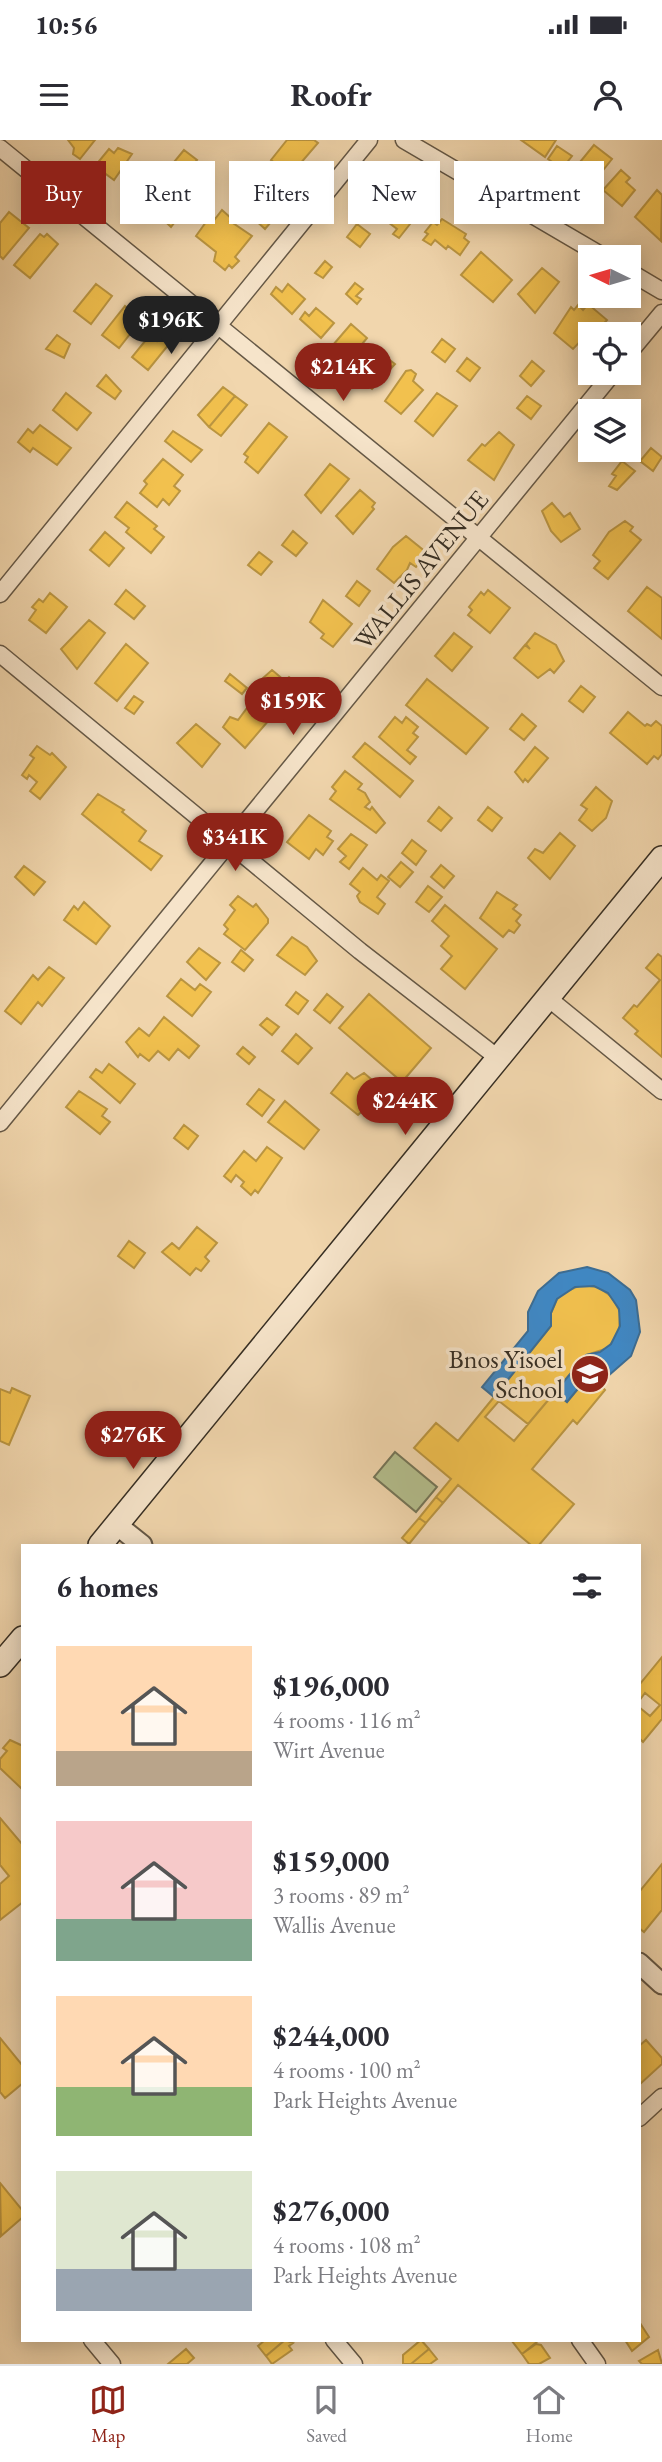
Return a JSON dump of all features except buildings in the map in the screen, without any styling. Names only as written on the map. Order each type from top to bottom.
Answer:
[{"type":"main road","points":[[101,1544],[662,858]]},
{"type":"main road","points":[[0,1665],[21,1640]]},
{"type":"street","points":[[0,594],[369,140]]},
{"type":"street","points":[[404,140],[583,245]]},
{"type":"street","points":[[0,148],[662,687]]},
{"type":"street","points":[[641,279],[662,291]]},
{"type":"street","points":[[641,338],[662,313]]},
{"type":"street","name":"WALLIS AVENUE","points":[[0,1123],[230,845],[603,385]]},
{"type":"street","points":[[0,654],[230,845],[498,1058]]},
{"type":"street","points":[[548,998],[662,1091]]},
{"type":"street","points":[[117,1524],[141,1544]]},
{"type":"street","points":[[641,1965],[662,1984]]},
{"type":"street","points":[[641,2116],[662,2097]]},
{"type":"street","points":[[94,2342],[112,2364]]},
{"type":"street","points":[[336,2342],[354,2364]]},
{"type":"street","points":[[581,2342],[597,2364]]},
{"type":"green space","points":[[395,1452],[437,1487],[416,1512],[374,1477]]},
{"type":"place","name":"Bnos Yisoel School","points":[[590,1374]]}]
